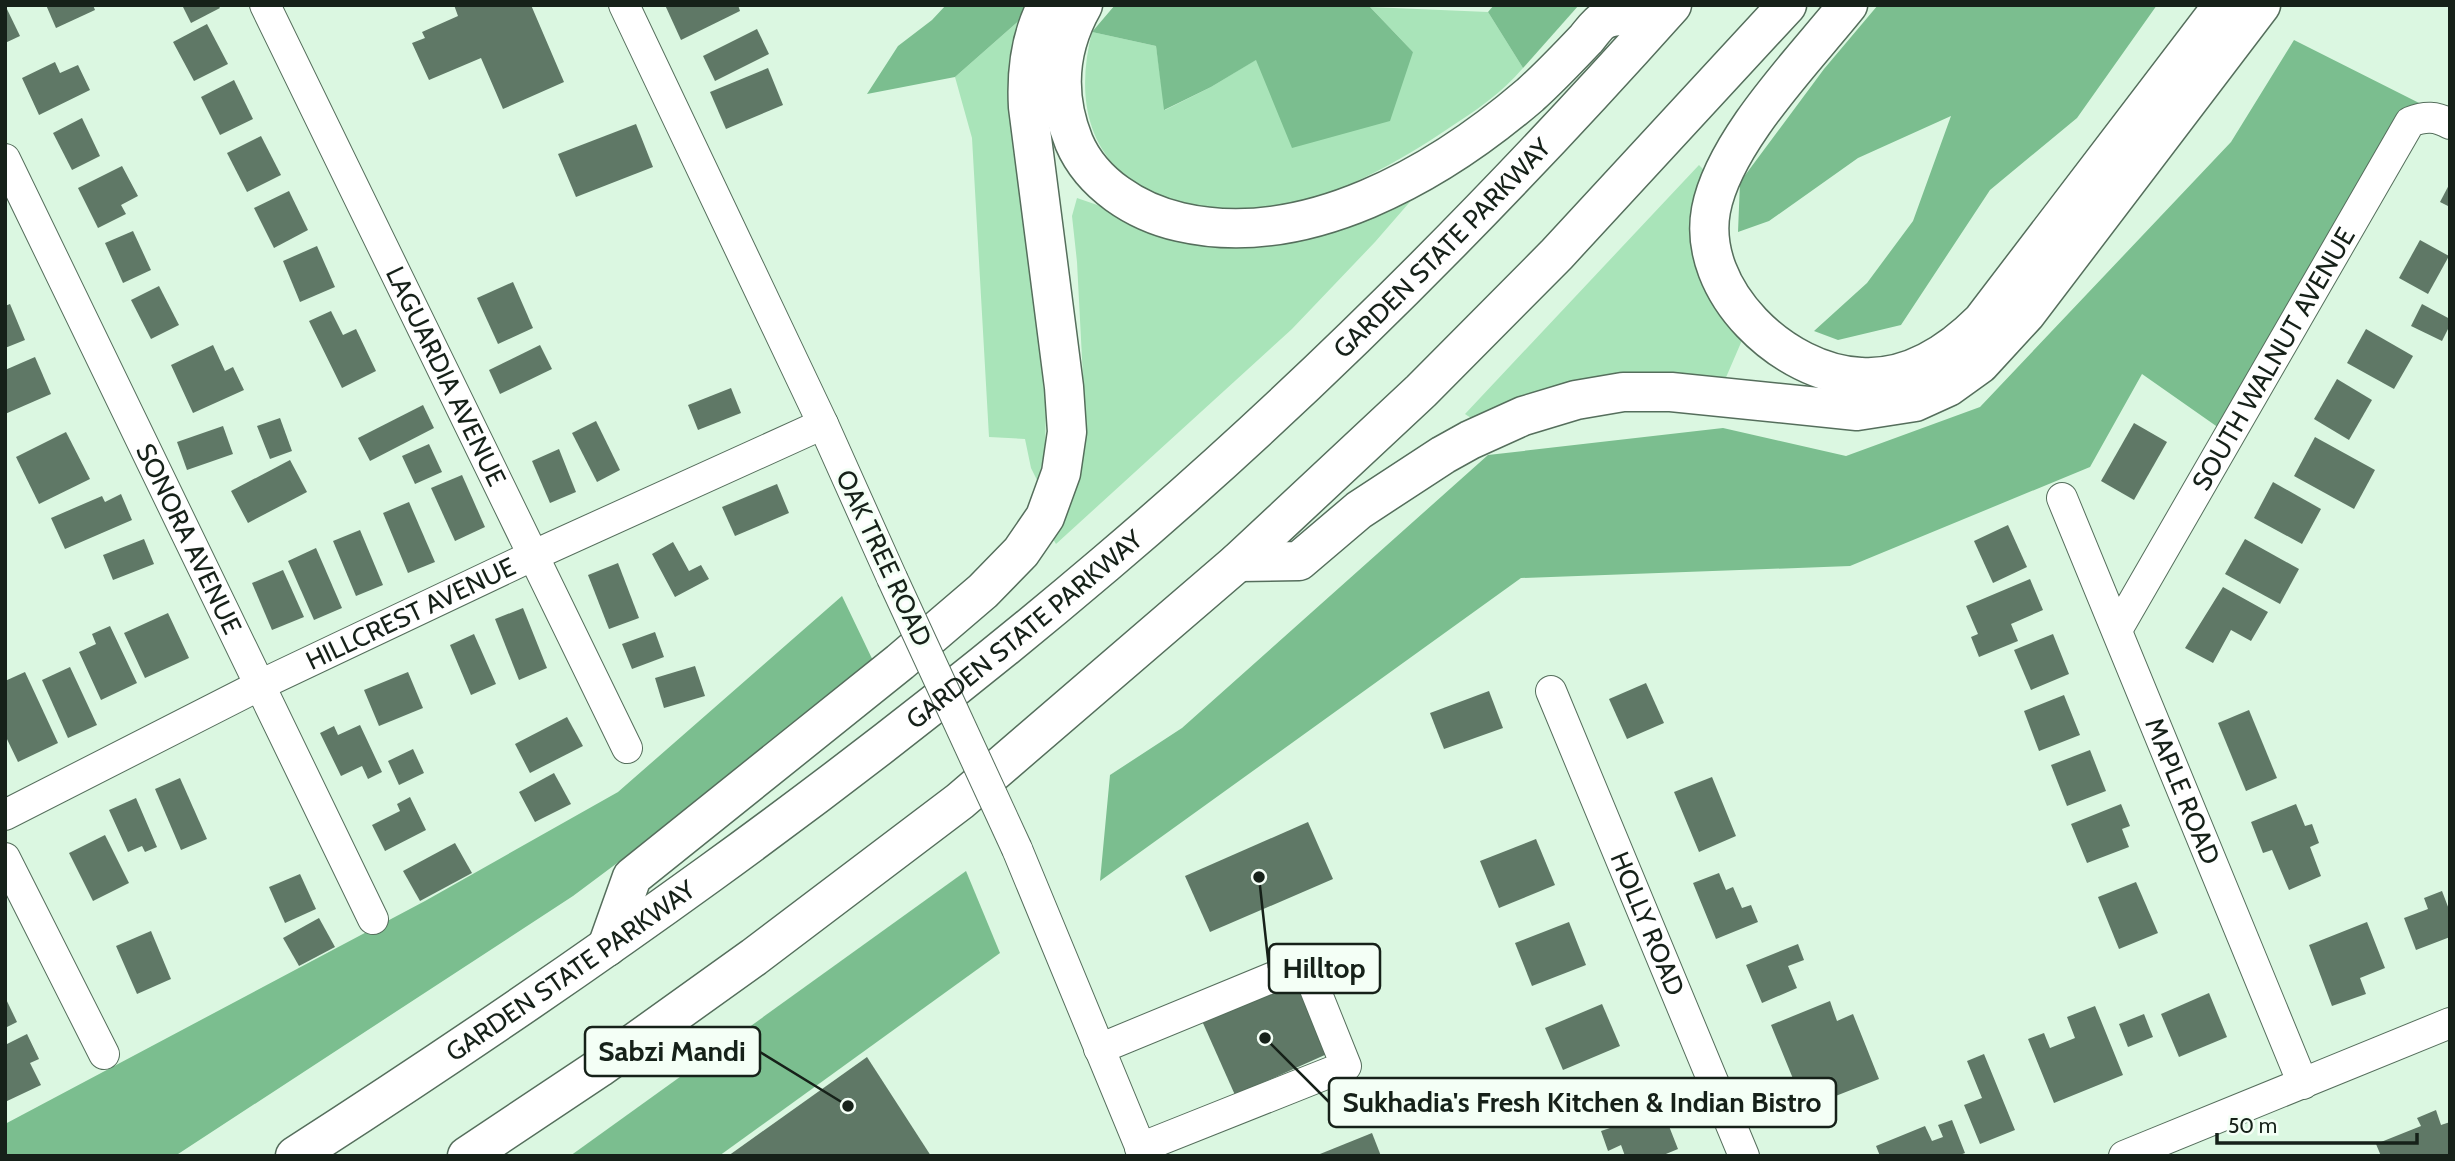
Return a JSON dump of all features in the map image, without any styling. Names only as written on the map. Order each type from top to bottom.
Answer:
[{"type":"highway","points":[[607,947],[632,877],[900,662],[964,607],[1021,552],[1045,517],[1061,473],[1067,432],[1064,387],[1027,86],[1033,40],[1047,5]]},
{"type":"highway","points":[[1083,5],[1067,41],[1061,77],[1064,113],[1085,162],[1110,188],[1140,208],[1193,225],[1233,229],[1297,222],[1340,209],[1385,190],[1454,151],[1505,115],[1550,76],[1605,19],[1669,8]]},
{"type":"highway","points":[[467,1156],[599,1068],[754,957],[960,801],[1238,562],[1421,391],[1548,264],[1624,185],[1787,5]]},
{"type":"highway","points":[[1848,5],[1735,149],[1715,192],[1710,214],[1710,233],[1713,257],[1731,298],[1761,332],[1818,368],[1862,377],[1906,372],[1927,364],[1963,340],[1982,321],[2223,5]]},
{"type":"highway","points":[[1238,562],[1299,561],[1368,504],[1443,455],[1511,421],[1576,400],[1623,392],[1671,392],[1857,411],[1915,402],[1948,387],[1980,364],[2026,314],[2261,5]]},
{"type":"highway","name":"GARDEN STATE PARKWAY","points":[[295,1156],[448,1056],[687,891],[843,774],[1032,625],[1189,491],[1322,369],[1459,234],[1669,8]]},
{"type":"street","name":"LAGUARDIA AVENUE","points":[[265,5],[627,748]]},
{"type":"street","name":"OAK TREE ROAD","points":[[624,5],[822,424],[1017,849],[1142,1152]]},
{"type":"street","name":"SOUTH WALNUT AVENUE","points":[[2116,630],[2410,122],[2424,116],[2450,124]]},
{"type":"street","name":"SONORA AVENUE","points":[[5,159],[373,919]]},
{"type":"street","name":"HILLCREST AVENUE","points":[[5,815],[260,685],[532,556],[822,424]]},
{"type":"street","name":"MAPLE ROAD","points":[[2062,498],[2303,1084]]},
{"type":"street","name":"HOLLY ROAD","points":[[1551,691],[1744,1156]]},
{"type":"street","points":[[5,858],[104,1054]]},
{"type":"street","points":[[1099,1049],[1306,964],[1346,1066],[1142,1152]]},
{"type":"street","points":[[2124,1156],[2450,1023]]},
{"type":"green space","points":[[946,5],[1029,5],[1023,17],[955,77],[867,94],[898,46],[932,20]]},
{"type":"green space","points":[[1115,5],[1361,5],[1370,7],[1413,52],[1390,121],[1292,148],[1256,60],[1211,87],[1164,110],[1156,46],[1092,32]]},
{"type":"green space","points":[[1494,5],[1579,5],[1523,68],[1488,12]]},
{"type":"green space","points":[[1878,5],[2157,5],[2077,118],[1990,190],[1901,325],[1838,340],[1814,331],[1867,283],[1913,221],[1951,116],[1858,158],[1769,221],[1738,232],[1740,182],[1824,69]]},
{"type":"green space","points":[[1370,7],[1488,12],[1523,68],[1506,86],[1478,108],[1401,158],[1346,186],[1288,206],[1233,212],[1174,201],[1134,182],[1104,153],[1096,137],[1086,103],[1086,68],[1092,32],[1156,46],[1165,110],[1211,87],[1257,59],[1413,52]]},
{"type":"green space","points":[[1023,17],[1010,114],[1046,405],[1045,449],[1038,482],[1031,468],[1025,439],[989,437],[972,138],[955,77]]},
{"type":"green space","points":[[2294,40],[2435,111],[2229,435],[2142,374],[2090,467],[1850,566],[1521,578],[1100,881],[1110,775],[1182,728],[1488,455],[1723,428],[1846,456],[1980,407],[2231,142]]},
{"type":"green space","points":[[1699,165],[1706,172],[1692,207],[1692,235],[1697,266],[1715,309],[1725,323],[1743,338],[1724,382],[1474,420],[1465,414]]},
{"type":"green space","points":[[1415,196],[1292,329],[1056,544],[1053,539],[1077,484],[1084,453],[1085,416],[1072,216],[1077,198],[1109,209],[1137,228],[1184,243],[1235,247],[1281,243]]},
{"type":"green space","points":[[842,596],[877,669],[573,896],[175,1156],[5,1156],[5,1124],[425,901],[618,792]]},
{"type":"green space","points":[[966,871],[1000,953],[719,1156],[570,1156]]},
{"type":"building","points":[[5,5],[20,36],[5,43]]},
{"type":"building","points":[[46,5],[93,5],[95,10],[56,28]]},
{"type":"building","points":[[182,5],[218,5],[220,8],[191,23]]},
{"type":"building","points":[[454,5],[531,5],[564,82],[503,109],[481,58],[429,80],[412,43],[425,38],[422,32],[458,16]]},
{"type":"building","points":[[665,5],[738,5],[740,11],[681,40]]},
{"type":"building","points":[[207,24],[228,64],[194,81],[173,42]]},
{"type":"building","points":[[757,29],[769,54],[715,81],[703,56]]},
{"type":"building","points":[[55,62],[60,73],[78,65],[90,90],[39,115],[22,78]]},
{"type":"building","points":[[768,68],[783,105],[726,129],[710,92]]},
{"type":"building","points":[[234,80],[253,119],[220,135],[201,97]]},
{"type":"building","points":[[82,118],[100,156],[72,170],[53,133]]},
{"type":"building","points":[[636,124],[653,167],[576,197],[558,154]]},
{"type":"building","points":[[261,136],[281,175],[247,192],[227,153]]},
{"type":"building","points":[[122,166],[138,196],[121,205],[126,214],[98,228],[78,188]]},
{"type":"building","points":[[2450,183],[2450,207],[2440,202]]},
{"type":"building","points":[[289,191],[308,230],[274,248],[254,208]]},
{"type":"building","points":[[133,231],[151,270],[123,283],[105,243]]},
{"type":"building","points":[[2420,240],[2449,256],[2428,294],[2399,278]]},
{"type":"building","points":[[317,246],[335,287],[300,302],[283,261]]},
{"type":"building","points":[[513,282],[533,328],[498,344],[477,298]]},
{"type":"building","points":[[159,286],[179,325],[151,339],[131,300]]},
{"type":"building","points":[[10,304],[25,340],[5,348],[5,306]]},
{"type":"building","points":[[2422,304],[2450,319],[2442,341],[2411,326]]},
{"type":"building","points":[[331,311],[343,335],[356,329],[376,371],[342,388],[309,321]]},
{"type":"building","points":[[2366,329],[2413,356],[2394,389],[2347,363]]},
{"type":"building","points":[[213,345],[225,371],[233,367],[244,390],[193,413],[171,365]]},
{"type":"building","points":[[540,345],[552,369],[500,394],[489,370]]},
{"type":"building","points":[[35,357],[51,394],[5,414],[5,370]]},
{"type":"building","points":[[2337,379],[2372,400],[2349,440],[2314,419]]},
{"type":"building","points":[[731,388],[741,413],[698,430],[688,405]]},
{"type":"building","points":[[423,405],[434,428],[370,461],[358,438]]},
{"type":"building","points":[[280,418],[292,451],[270,459],[257,426]]},
{"type":"building","points":[[596,421],[620,470],[597,482],[572,433]]},
{"type":"building","points":[[2134,423],[2167,442],[2134,500],[2101,481]]},
{"type":"building","points":[[223,426],[233,454],[187,470],[177,442]]},
{"type":"building","points":[[66,432],[90,479],[39,504],[16,457]]},
{"type":"building","points":[[2315,437],[2375,470],[2354,509],[2294,476]]},
{"type":"building","points":[[429,444],[442,472],[415,484],[402,456]]},
{"type":"building","points":[[559,449],[576,492],[550,503],[532,461]]},
{"type":"building","points":[[290,460],[307,492],[248,523],[231,491]]},
{"type":"building","points":[[462,475],[485,527],[455,541],[431,488]]},
{"type":"building","points":[[2273,482],[2321,509],[2302,544],[2254,518]]},
{"type":"building","points":[[777,484],[789,513],[735,536],[722,507]]},
{"type":"building","points":[[121,494],[132,520],[65,549],[51,518],[102,496],[105,502]]},
{"type":"building","points":[[409,502],[435,562],[408,573],[383,513]]},
{"type":"building","points":[[2008,525],[2027,567],[1993,583],[1974,541]]},
{"type":"building","points":[[360,530],[383,585],[356,596],[333,541]]},
{"type":"building","points":[[144,539],[154,564],[113,580],[103,555]]},
{"type":"building","points":[[2245,539],[2299,569],[2280,604],[2225,574]]},
{"type":"building","points":[[673,542],[689,571],[701,565],[709,579],[675,597],[652,554]]},
{"type":"building","points":[[316,548],[342,608],[314,620],[288,561]]},
{"type":"building","points":[[618,563],[639,618],[609,629],[588,575]]},
{"type":"building","points":[[283,570],[304,617],[272,630],[252,583]]},
{"type":"building","points":[[2030,579],[2043,610],[2011,624],[2018,641],[1979,657],[1971,637],[1978,634],[1966,606]]},
{"type":"building","points":[[2223,587],[2268,612],[2251,641],[2231,630],[2213,663],[2185,648]]},
{"type":"building","points":[[523,608],[547,668],[519,680],[495,619]]},
{"type":"building","points":[[168,613],[189,658],[145,678],[124,633]]},
{"type":"building","points":[[110,626],[137,683],[101,700],[79,652],[96,644],[92,634]]},
{"type":"building","points":[[655,632],[664,657],[632,669],[622,644]]},
{"type":"building","points":[[474,634],[496,684],[471,695],[450,645]]},
{"type":"building","points":[[2053,634],[2069,674],[2031,690],[2014,650]]},
{"type":"building","points":[[695,666],[705,696],[664,708],[655,678]]},
{"type":"building","points":[[70,667],[97,725],[68,738],[42,680]]},
{"type":"building","points":[[25,672],[58,743],[18,762],[5,735],[5,681]]},
{"type":"building","points":[[408,672],[423,708],[379,726],[364,690]]},
{"type":"building","points":[[1646,683],[1664,723],[1627,739],[1609,699]]},
{"type":"building","points":[[1489,691],[1503,728],[1444,749],[1430,713]]},
{"type":"building","points":[[2064,695],[2080,735],[2039,751],[2024,711]]},
{"type":"building","points":[[2249,710],[2277,778],[2246,791],[2218,723]]},
{"type":"building","points":[[567,717],[583,746],[530,773],[515,744]]},
{"type":"building","points":[[360,725],[382,772],[368,779],[362,766],[341,776],[320,733],[334,726],[338,735]]},
{"type":"building","points":[[413,749],[424,773],[399,785],[388,761]]},
{"type":"building","points":[[2090,750],[2106,791],[2067,806],[2051,765]]},
{"type":"building","points":[[554,773],[571,804],[535,822],[519,792]]},
{"type":"building","points":[[1712,777],[1736,836],[1699,852],[1674,792]]},
{"type":"building","points":[[180,778],[207,839],[181,850],[155,789]]},
{"type":"building","points":[[410,797],[426,830],[385,851],[372,825],[400,811],[397,804]]},
{"type":"building","points":[[136,798],[157,847],[145,852],[142,846],[128,852],[109,810]]},
{"type":"building","points":[[2121,804],[2130,826],[2122,829],[2129,847],[2087,863],[2071,824]]},
{"type":"building","points":[[2296,804],[2305,826],[2312,824],[2319,843],[2310,847],[2321,876],[2289,890],[2272,850],[2263,853],[2251,822]]},
{"type":"building","points":[[1308,822],[1333,879],[1210,932],[1185,876]]},
{"type":"building","points":[[105,835],[129,883],[93,901],[69,853]]},
{"type":"building","points":[[1536,839],[1555,885],[1499,908],[1480,861]]},
{"type":"building","points":[[455,843],[472,873],[420,901],[403,871]]},
{"type":"building","points":[[1719,873],[1726,890],[1733,887],[1742,908],[1751,905],[1758,922],[1716,939],[1693,883]]},
{"type":"building","points":[[300,874],[316,909],[285,923],[269,887]]},
{"type":"building","points":[[2136,882],[2158,933],[2119,949],[2098,897]]},
{"type":"building","points":[[2442,891],[2450,912],[2450,937],[2416,950],[2404,918],[2428,909],[2424,898]]},
{"type":"building","points":[[319,918],[335,947],[299,966],[283,938]]},
{"type":"building","points":[[1569,922],[1586,965],[1532,986],[1515,943]]},
{"type":"building","points":[[2367,922],[2385,968],[2360,978],[2366,994],[2332,1006],[2309,945]]},
{"type":"building","points":[[151,931],[171,979],[137,994],[116,946]]},
{"type":"building","points":[[1798,944],[1804,960],[1788,966],[1797,988],[1762,1003],[1746,965]]},
{"type":"building","points":[[1298,981],[1327,1054],[1235,1095],[1202,1021]]},
{"type":"building","points":[[2209,993],[2227,1037],[2179,1057],[2161,1014]]},
{"type":"building","points":[[5,997],[17,1022],[5,1028]]},
{"type":"building","points":[[1830,1001],[1837,1021],[1853,1014],[1879,1079],[1805,1108],[1771,1025]]},
{"type":"building","points":[[1602,1004],[1620,1046],[1563,1070],[1545,1028]]},
{"type":"building","points":[[2095,1006],[2123,1075],[2054,1103],[2028,1039],[2044,1033],[2050,1048],[2075,1038],[2067,1017]]},
{"type":"building","points":[[2144,1014],[2153,1037],[2128,1047],[2119,1024]]},
{"type":"building","points":[[27,1034],[39,1059],[30,1063],[41,1085],[5,1102],[5,1045]]},
{"type":"building","points":[[1984,1054],[2015,1130],[1980,1144],[1964,1105],[1982,1098],[1967,1061]]},
{"type":"building","points":[[867,1057],[931,1156],[728,1156]]},
{"type":"building","points":[[1634,1085],[1650,1122],[1665,1116],[1678,1149],[1661,1156],[1625,1156],[1621,1145],[1608,1151],[1601,1131],[1610,1128],[1598,1100]]},
{"type":"building","points":[[2436,1110],[2441,1125],[2450,1122],[2450,1156],[2381,1156],[2376,1144],[2421,1126],[2417,1118]]},
{"type":"building","points":[[1952,1120],[1965,1153],[1957,1156],[1880,1156],[1876,1146],[1925,1126],[1932,1141],[1943,1137],[1938,1125]]},
{"type":"building","points":[[1372,1133],[1381,1156],[1315,1156]]},
{"type":"place","name":"Hilltop","points":[[1259,877]]},
{"type":"place","name":"Sukhadia's Fresh Kitchen & Indian Bistro","points":[[1265,1038]]},
{"type":"place","name":"Sabzi Mandi","points":[[848,1106]]}]
